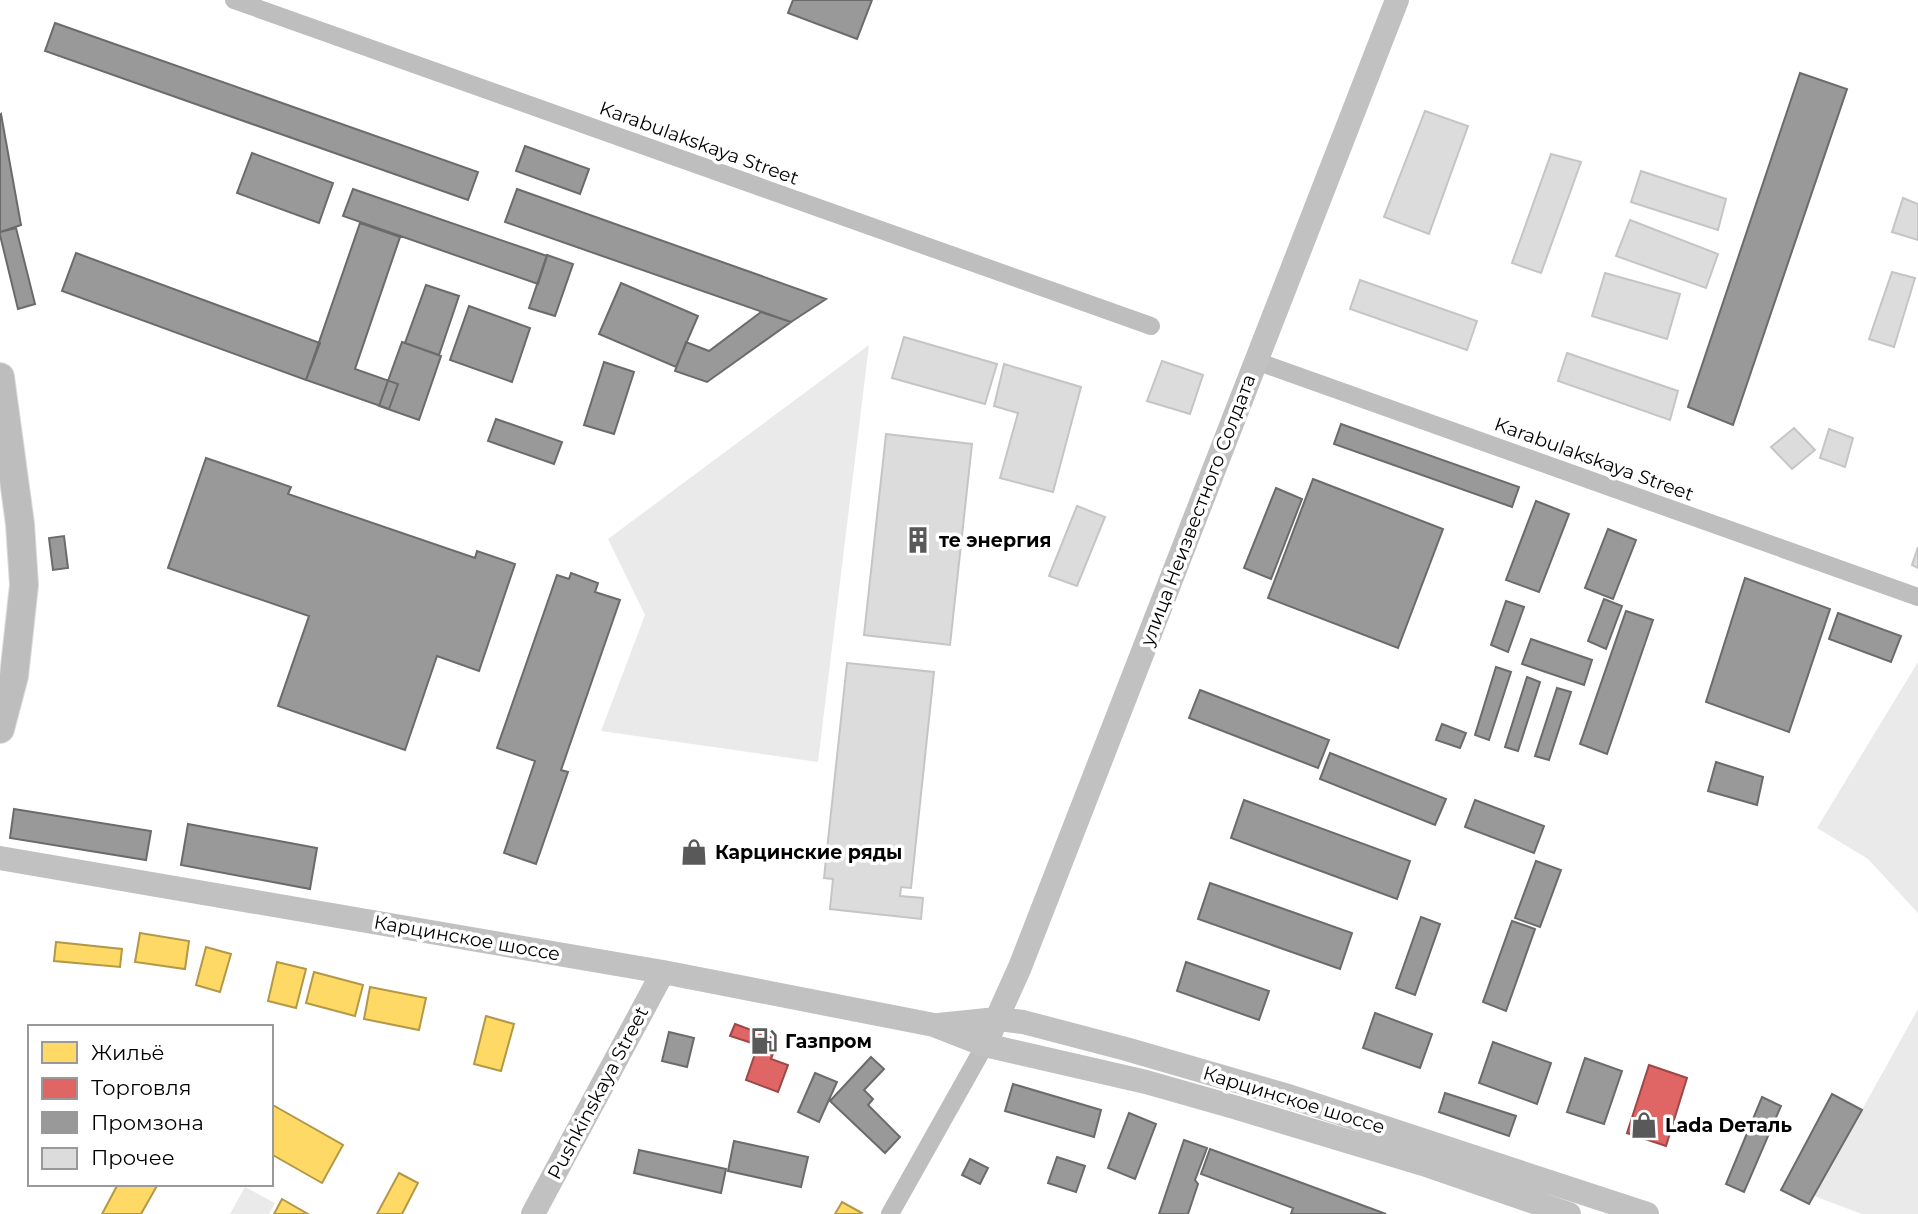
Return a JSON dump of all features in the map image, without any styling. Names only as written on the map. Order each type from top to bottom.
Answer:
[{"type":"main road","name":"улица Неизвестного Солдата","points":[[985,1045],[1034,930],[1396,0]]},
{"type":"main road","points":[[0,377],[20,524],[24,585],[14,676],[0,729]]},
{"type":"main road","name":"Карцинское шоссе","points":[[0,858],[663,972],[934,1026],[985,1045],[1234,1107],[1423,1164],[1569,1214]]},
{"type":"main road","name":"Pushkinskaya Street","points":[[533,1214],[663,972]]},
{"type":"main road","name":"Карцинское шоссе","points":[[934,1026],[997,1019],[1023,1022],[1126,1049],[1285,1095],[1647,1214]]},
{"type":"street","name":"Karabulakskaya Street","points":[[234,0],[1151,326]]},
{"type":"street","name":"Karabulakskaya Street","points":[[1256,361],[1918,597]]},
{"type":"street","points":[[890,1214],[985,1045]]},
{"type":"shaded area","points":[[869,345],[818,762],[601,731],[645,615],[608,539]]},
{"type":"shaded area","points":[[1918,662],[1918,913],[1868,859],[1817,828]]},
{"type":"shaded area","points":[[1918,1009],[1918,1214],[1862,1214],[1814,1196]]},
{"type":"shaded area","points":[[245,1187],[275,1203],[269,1214],[230,1214]]},
{"type":"building: Жильё","points":[[140,933],[189,941],[185,969],[135,962]]},
{"type":"building: Жильё","points":[[56,942],[122,949],[120,967],[54,961]]},
{"type":"building: Жильё","points":[[206,947],[231,954],[220,992],[196,985]]},
{"type":"building: Жильё","points":[[277,962],[306,969],[296,1008],[268,1001]]},
{"type":"building: Жильё","points":[[314,972],[363,985],[355,1016],[306,1003]]},
{"type":"building: Жильё","points":[[370,987],[426,998],[419,1030],[364,1019]]},
{"type":"building: Жильё","points":[[486,1016],[514,1024],[501,1071],[474,1064]]},
{"type":"building: Жильё","points":[[273,1105],[343,1145],[322,1183],[273,1155]]},
{"type":"building: Жильё","points":[[399,1173],[418,1183],[402,1214],[377,1214]]},
{"type":"building: Жильё","points":[[117,1186],[157,1186],[141,1214],[102,1214]]},
{"type":"building: Жильё","points":[[282,1199],[308,1214],[274,1214]]},
{"type":"building: Жильё","points":[[842,1202],[862,1213],[835,1214]]},
{"type":"building: Торговля","points":[[735,1024],[778,1040],[771,1059],[788,1065],[778,1092],[746,1080],[758,1045],[730,1036]]},
{"type":"building: Торговля","points":[[1649,1065],[1687,1078],[1666,1146],[1627,1133]]},
{"type":"building: Промзона","points":[[793,0],[872,0],[857,39],[788,13]]},
{"type":"building: Промзона","points":[[55,23],[478,172],[468,200],[45,51]]},
{"type":"building: Промзона","points":[[1800,73],[1847,89],[1733,425],[1688,407]]},
{"type":"building: Промзона","points":[[0,115],[21,225],[0,232]]},
{"type":"building: Промзона","points":[[525,146],[589,169],[580,194],[516,171]]},
{"type":"building: Промзона","points":[[252,153],[333,183],[319,223],[237,193]]},
{"type":"building: Промзона","points":[[353,189],[547,256],[538,284],[343,216]]},
{"type":"building: Промзона","points":[[517,189],[826,299],[791,322],[505,222]]},
{"type":"building: Промзона","points":[[360,223],[400,237],[355,369],[398,384],[389,409],[306,380]]},
{"type":"building: Промзона","points":[[16,228],[35,304],[18,309],[0,235],[0,232]]},
{"type":"building: Промзона","points":[[76,253],[320,343],[306,380],[62,291]]},
{"type":"building: Промзона","points":[[547,255],[573,264],[555,316],[529,308]]},
{"type":"building: Промзона","points":[[621,283],[698,316],[676,367],[599,334]]},
{"type":"building: Промзона","points":[[426,285],[459,296],[439,355],[405,343]]},
{"type":"building: Промзона","points":[[469,306],[530,328],[512,382],[450,360]]},
{"type":"building: Промзона","points":[[761,312],[791,322],[707,382],[675,371],[686,342],[709,351]]},
{"type":"building: Промзона","points":[[402,342],[441,356],[419,420],[379,406]]},
{"type":"building: Промзона","points":[[604,362],[634,372],[614,434],[584,425]]},
{"type":"building: Промзона","points":[[496,419],[562,442],[554,464],[488,441]]},
{"type":"building: Промзона","points":[[1341,424],[1519,487],[1512,507],[1334,444]]},
{"type":"building: Промзона","points":[[206,458],[291,487],[288,494],[475,558],[477,551],[515,564],[479,671],[437,656],[405,750],[278,706],[309,616],[168,568]]},
{"type":"building: Промзона","points":[[1313,479],[1443,529],[1398,648],[1268,598]]},
{"type":"building: Промзона","points":[[1276,488],[1302,499],[1271,579],[1244,568]]},
{"type":"building: Промзона","points":[[1536,501],[1569,514],[1539,592],[1506,580]]},
{"type":"building: Промзона","points":[[1608,529],[1636,540],[1613,599],[1585,588]]},
{"type":"building: Промзона","points":[[64,536],[68,568],[53,570],[49,538]]},
{"type":"building: Промзона","points":[[571,573],[598,583],[595,592],[620,600],[561,770],[568,772],[536,864],[504,853],[535,761],[497,748],[557,575],[569,579]]},
{"type":"building: Промзона","points":[[1745,578],[1830,609],[1789,732],[1706,702]]},
{"type":"building: Промзона","points":[[1604,599],[1622,606],[1606,649],[1588,641]]},
{"type":"building: Промзона","points":[[1506,601],[1524,607],[1508,652],[1491,645]]},
{"type":"building: Промзона","points":[[1626,611],[1653,620],[1607,754],[1580,744]]},
{"type":"building: Промзона","points":[[1838,613],[1901,636],[1891,662],[1829,639]]},
{"type":"building: Промзона","points":[[1531,639],[1592,660],[1584,685],[1522,664]]},
{"type":"building: Промзона","points":[[1496,667],[1511,672],[1489,740],[1475,735]]},
{"type":"building: Промзона","points":[[1527,677],[1540,682],[1518,751],[1505,747]]},
{"type":"building: Промзона","points":[[1557,688],[1571,692],[1549,760],[1535,756]]},
{"type":"building: Промзона","points":[[1200,690],[1329,740],[1318,768],[1189,718]]},
{"type":"building: Промзона","points":[[1442,724],[1466,733],[1460,748],[1436,740]]},
{"type":"building: Промзона","points":[[1330,753],[1446,799],[1435,825],[1320,779]]},
{"type":"building: Промзона","points":[[1716,762],[1763,777],[1757,805],[1708,791]]},
{"type":"building: Промзона","points":[[1244,800],[1410,861],[1397,899],[1231,838]]},
{"type":"building: Промзона","points":[[1475,800],[1544,826],[1534,853],[1465,827]]},
{"type":"building: Промзона","points":[[14,809],[151,831],[146,860],[10,838]]},
{"type":"building: Промзона","points":[[188,824],[317,848],[310,889],[181,865]]},
{"type":"building: Промзона","points":[[1536,861],[1561,870],[1540,927],[1515,918]]},
{"type":"building: Промзона","points":[[1210,883],[1352,933],[1340,969],[1198,919]]},
{"type":"building: Промзона","points":[[1421,917],[1440,924],[1415,995],[1396,988]]},
{"type":"building: Промзона","points":[[1512,921],[1535,929],[1506,1011],[1483,1002]]},
{"type":"building: Промзона","points":[[1186,962],[1269,991],[1259,1020],[1177,991]]},
{"type":"building: Промзона","points":[[1375,1013],[1432,1034],[1420,1068],[1363,1048]]},
{"type":"building: Промзона","points":[[669,1032],[694,1038],[687,1067],[662,1061]]},
{"type":"building: Промзона","points":[[1493,1042],[1551,1063],[1537,1104],[1479,1083]]},
{"type":"building: Промзона","points":[[871,1057],[884,1069],[864,1090],[873,1099],[868,1105],[900,1137],[885,1153],[830,1101]]},
{"type":"building: Промзона","points":[[1585,1058],[1622,1071],[1604,1124],[1567,1112]]},
{"type":"building: Промзона","points":[[815,1073],[837,1082],[819,1122],[798,1112]]},
{"type":"building: Промзона","points":[[1013,1084],[1101,1110],[1094,1137],[1005,1111]]},
{"type":"building: Промзона","points":[[1445,1093],[1516,1116],[1509,1136],[1439,1112]]},
{"type":"building: Промзона","points":[[1832,1094],[1862,1110],[1809,1204],[1781,1190]]},
{"type":"building: Промзона","points":[[1762,1097],[1781,1106],[1744,1192],[1726,1184]]},
{"type":"building: Промзона","points":[[1129,1113],[1156,1124],[1135,1179],[1108,1168]]},
{"type":"building: Промзона","points":[[1184,1140],[1207,1148],[1195,1180],[1198,1184],[1188,1214],[1159,1214]]},
{"type":"building: Промзона","points":[[734,1141],[808,1157],[801,1187],[728,1171]]},
{"type":"building: Промзона","points":[[1210,1149],[1386,1214],[1291,1214],[1293,1208],[1201,1174]]},
{"type":"building: Промзона","points":[[639,1150],[726,1169],[721,1193],[634,1173]]},
{"type":"building: Промзона","points":[[1057,1157],[1085,1166],[1076,1192],[1048,1183]]},
{"type":"building: Промзона","points":[[970,1159],[988,1168],[980,1184],[962,1175]]},
{"type":"building: Прочее","points":[[1425,111],[1468,126],[1429,234],[1384,217]]},
{"type":"building: Прочее","points":[[1551,154],[1581,162],[1541,273],[1512,263]]},
{"type":"building: Прочее","points":[[1641,171],[1726,199],[1718,230],[1631,202]]},
{"type":"building: Прочее","points":[[1903,198],[1918,204],[1918,240],[1892,232]]},
{"type":"building: Прочее","points":[[1630,220],[1718,254],[1706,288],[1616,256]]},
{"type":"building: Прочее","points":[[1892,272],[1915,278],[1894,347],[1869,339]]},
{"type":"building: Прочее","points":[[1605,273],[1680,294],[1667,339],[1592,316]]},
{"type":"building: Прочее","points":[[1360,280],[1477,321],[1467,350],[1350,309]]},
{"type":"building: Прочее","points":[[904,337],[997,364],[985,404],[892,378]]},
{"type":"building: Прочее","points":[[1567,353],[1678,391],[1670,420],[1558,381]]},
{"type":"building: Прочее","points":[[1162,361],[1203,375],[1190,414],[1147,401]]},
{"type":"building: Прочее","points":[[1004,364],[1081,387],[1053,492],[1000,478],[1018,413],[994,406]]},
{"type":"building: Прочее","points":[[1794,428],[1815,450],[1792,469],[1771,447]]},
{"type":"building: Прочее","points":[[1829,429],[1853,438],[1845,467],[1820,458]]},
{"type":"building: Прочее","name":"те энергия","points":[[886,434],[972,444],[950,645],[864,635]]},
{"type":"building: Прочее","points":[[1077,506],[1105,517],[1077,586],[1049,576]]},
{"type":"building: Прочее","points":[[1918,547],[1918,568],[1912,565]]},
{"type":"building: Прочее","points":[[847,663],[934,672],[911,888],[901,887],[900,896],[923,898],[921,919],[830,909],[833,879],[824,878]]},
{"type":"place","name":"те энергия","points":[[918,540]]},
{"type":"place","name":"Карцинские ряды","points":[[694,852]]},
{"type":"place","name":"Газпром","points":[[764,1041]]},
{"type":"place","name":"Lada Dеталь","points":[[1644,1125]]}]
